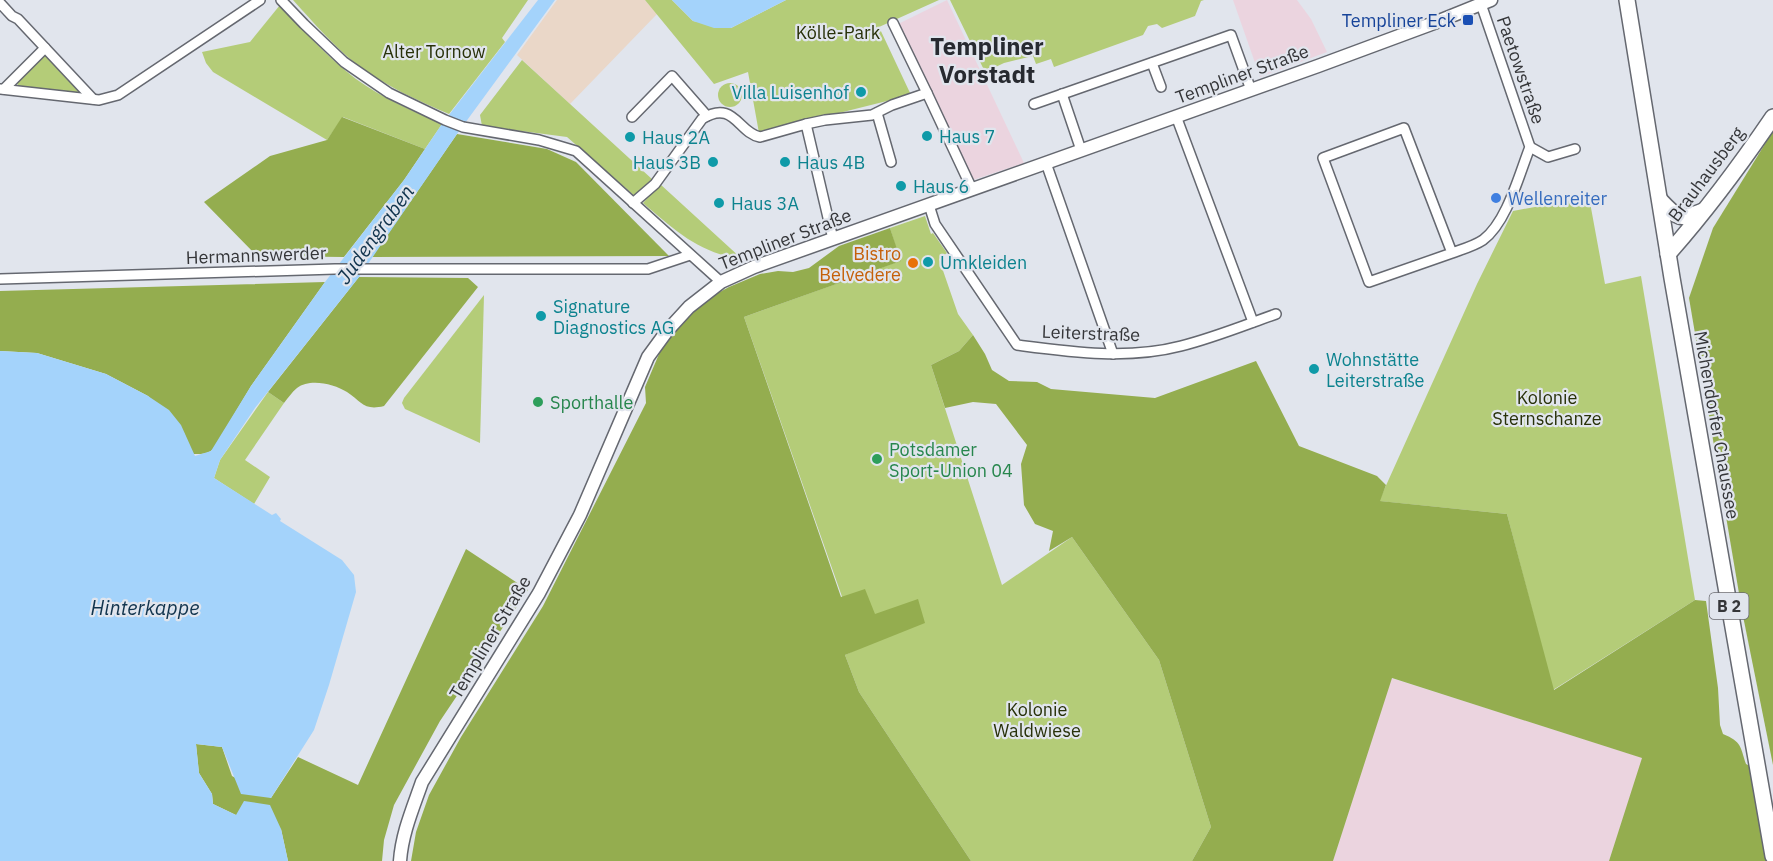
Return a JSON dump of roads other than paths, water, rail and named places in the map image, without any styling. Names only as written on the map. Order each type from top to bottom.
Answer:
[{"type":"main road","name":"Michendorfer Chaussee","points":[[1627,0],[1668,254],[1773,856]]},
{"type":"main road","name":"Brauhausberg","points":[[1668,254],[1773,117]]},
{"type":"main road","points":[[1660,200],[1673,214],[1687,218],[1703,211]]},
{"type":"street","points":[[2,89],[93,99],[105,99],[118,95],[260,0]]},
{"type":"street","points":[[281,0],[344,62],[389,93],[463,127],[539,140],[576,151],[721,282]]},
{"type":"street","name":"Templiner Straße","points":[[400,861],[401,847],[422,782],[539,593],[580,515],[648,357],[688,307],[721,282],[753,267],[1251,90],[1486,2]]},
{"type":"street","name":"Paetowstraße","points":[[1452,253],[1404,128],[1323,158],[1369,282],[1452,253],[1474,245],[1494,229],[1506,207],[1530,147],[1486,2]]},
{"type":"street","points":[[0,3],[93,99]]},
{"type":"street","points":[[892,23],[972,189]]},
{"type":"street","points":[[1034,104],[1232,35],[1251,90]]},
{"type":"street","points":[[2,89],[45,48]]},
{"type":"street","points":[[1152,63],[1161,87]]},
{"type":"street","points":[[632,117],[672,76],[707,116]]},
{"type":"street","points":[[633,203],[655,184],[702,119],[707,116],[716,113],[729,115],[760,137],[825,120],[866,117],[927,93]]},
{"type":"street","points":[[1062,94],[1081,150]]},
{"type":"street","points":[[877,113],[891,162]]},
{"type":"street","points":[[1176,116],[1254,322]]},
{"type":"street","points":[[806,124],[833,239]]},
{"type":"street","name":"Paetowstraße","points":[[1530,147],[1548,157],[1575,149]]},
{"type":"street","points":[[1046,163],[1113,354]]},
{"type":"street","name":"Leiterstraße","points":[[929,205],[935,224],[1017,345],[1074,353],[1144,352],[1180,346],[1276,314]]},
{"type":"street","name":"Hermannswerder","points":[[0,279],[335,269],[648,269],[690,255]]},
{"type":"water","name":"Hinterkappe","points":[[538,0],[555,0],[457,134],[359,277],[255,408],[220,460],[214,478],[272,515],[276,513],[280,521],[342,560],[354,575],[356,592],[314,730],[271,798],[241,794],[222,747],[196,744],[199,773],[212,794],[213,804],[236,815],[244,801],[270,805],[281,829],[288,861],[0,861],[0,351],[37,353],[106,374],[169,410],[181,425],[195,456],[211,451],[251,386],[325,282],[404,180],[442,124]]},
{"type":"water","points":[[672,0],[786,0],[731,28],[714,28],[693,21]]},
{"type":"place","name":"Templiner Eck","points":[[1468,20]]},
{"type":"place","name":"Villa Luisenhof","points":[[861,92]]},
{"type":"place","name":"Haus 7","points":[[927,136]]},
{"type":"place","name":"Haus 2A","points":[[630,137]]},
{"type":"place","name":"Haus 3B","points":[[713,162]]},
{"type":"place","name":"Haus 4B","points":[[785,162]]},
{"type":"place","name":"Haus 6","points":[[901,186]]},
{"type":"place","name":"Wellenreiter","points":[[1496,198]]},
{"type":"place","name":"Haus 3A","points":[[719,203]]},
{"type":"place","name":"Umkleiden","points":[[928,262]]},
{"type":"place","name":"Bistro Belvedere","points":[[913,263]]},
{"type":"place","name":"Signature Diagnostics AG","points":[[541,316]]},
{"type":"place","name":"Wohnstätte Leiterstraße","points":[[1314,369]]},
{"type":"place","name":"Sporthalle","points":[[538,402]]},
{"type":"place","name":"Potsdamer Sport-Union 04","points":[[877,459]]},
{"type":"district","name":"Templiner Vorstadt","points":[[987,60]]},
{"type":"park label","name":"Kölle-Park","points":[[838,32]]},
{"type":"park label","name":"Alter Tornow","points":[[434,51]]},
{"type":"park label","name":"Kolonie Sternschanze","points":[[1547,407]]},
{"type":"park label","name":"Kolonie Waldwiese","points":[[1037,719]]},
{"type":"water label","name":"Judengraben","points":[[375,234]]}]
